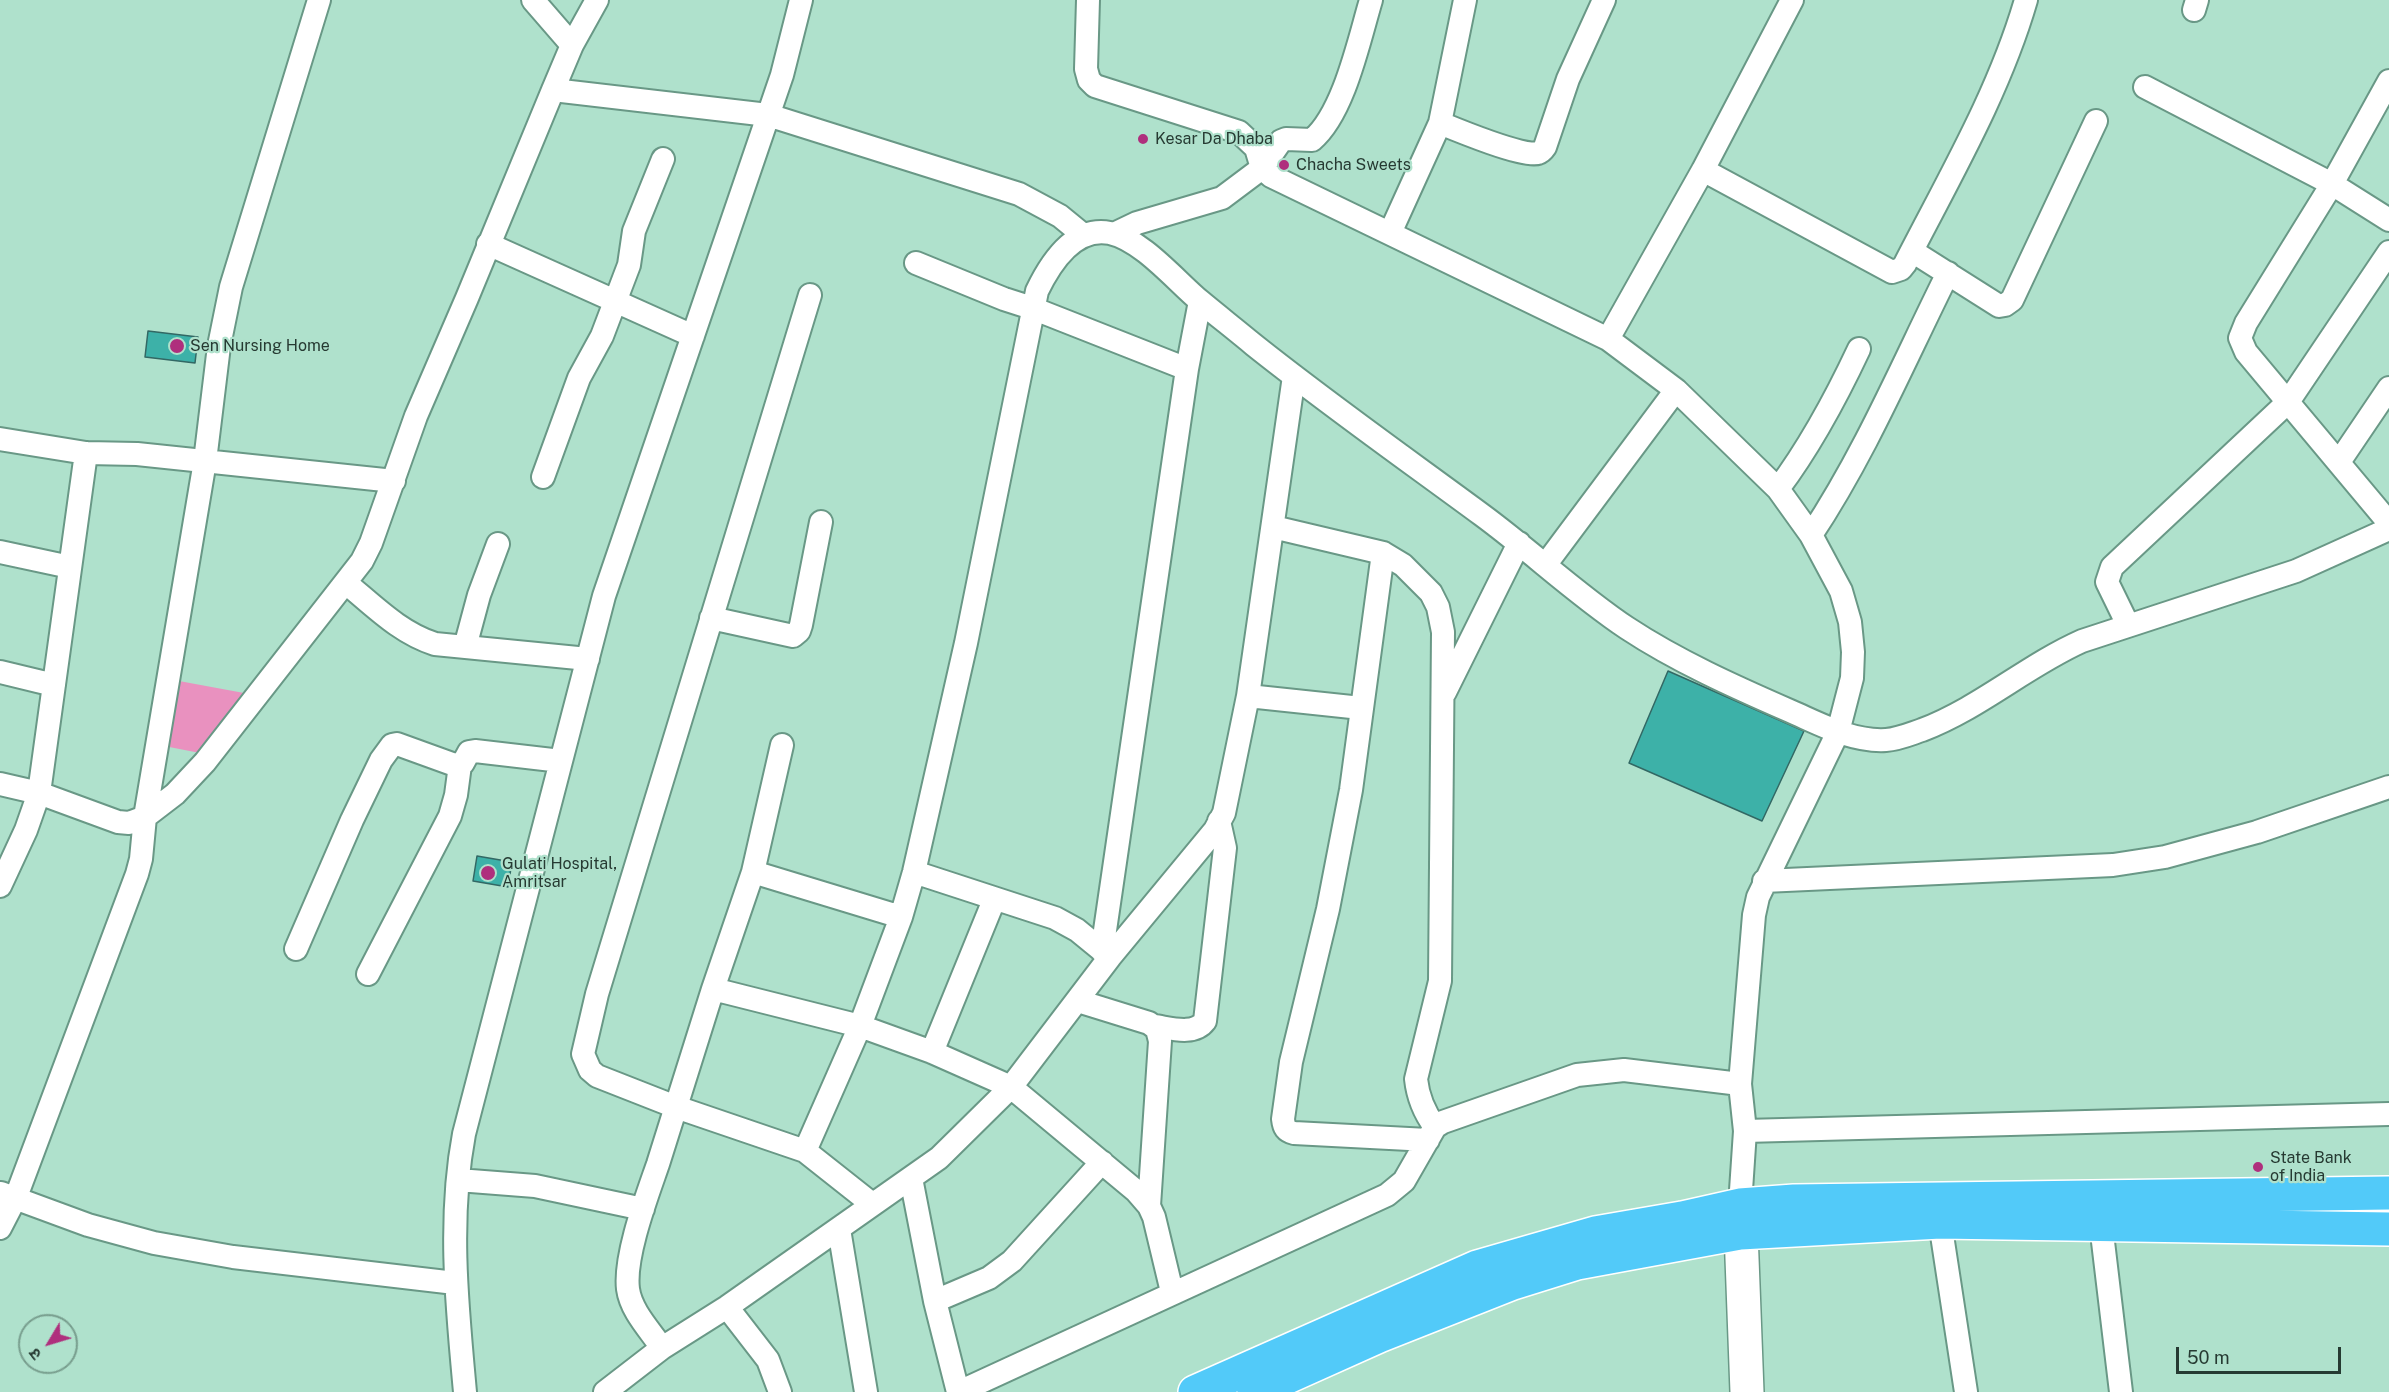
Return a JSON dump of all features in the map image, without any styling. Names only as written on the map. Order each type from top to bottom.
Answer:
[{"type":"highway","points":[[1254,1392],[1379,1336],[1514,1283],[1577,1263],[1740,1219],[1794,1201],[2389,1194]]},
{"type":"highway","points":[[1195,1392],[1477,1268],[1595,1233],[1682,1218],[2389,1229]]},
{"type":"street","points":[[0,1228],[8,1195],[137,874],[141,859],[145,817],[205,461],[219,346],[231,287],[319,0]]},
{"type":"street","points":[[533,0],[572,45]]},
{"type":"street","points":[[0,784],[39,793],[118,822],[129,823],[145,817],[175,794],[205,762],[346,583],[371,543],[416,416],[572,45],[597,0]]},
{"type":"street","points":[[465,1392],[455,1282],[458,1180],[464,1134],[604,596],[782,75],[801,0]]},
{"type":"street","points":[[1088,0],[1086,69],[1089,80],[1095,86],[1239,132],[1256,148],[1262,168],[1271,176],[1608,339],[1676,390],[1778,489],[1811,535],[1840,591],[1850,622],[1853,652],[1852,678],[1838,732],[1764,880],[1754,915],[1740,1084],[1745,1131],[1740,1219],[1747,1392]]},
{"type":"street","points":[[1114,234],[1137,223],[1221,198],[1262,168],[1281,141],[1286,139],[1312,140],[1319,134],[1344,88],[1371,0]]},
{"type":"street","points":[[1390,233],[1440,123],[1465,0]]},
{"type":"street","points":[[1440,123],[1520,152],[1537,154],[1542,151],[1560,107],[1568,79],[1604,0]]},
{"type":"street","points":[[1608,339],[1703,170],[1792,0]]},
{"type":"street","points":[[1703,170],[1892,272],[1901,269],[1993,90],[2016,33],[2026,0]]},
{"type":"street","points":[[2389,81],[2332,184],[2246,323],[2240,338],[2246,352],[2389,523]]},
{"type":"street","points":[[2145,87],[2332,184],[2389,220]]},
{"type":"street","points":[[553,90],[768,115],[1019,194],[1060,216],[1082,234]]},
{"type":"street","points":[[1912,251],[1999,306],[2005,305],[2012,300],[2096,121]]},
{"type":"street","points":[[543,477],[573,391],[602,336],[614,299],[629,265],[634,231],[663,159]]},
{"type":"street","points":[[805,1151],[860,1026],[901,916],[914,872],[966,643],[1037,291],[1047,270],[1057,257],[1082,234],[1095,231],[1114,234],[1143,250],[1200,301],[1294,376],[1519,543],[1615,619],[1654,645],[1762,699],[1838,732],[1868,740],[1887,740],[1915,733],[1945,721],[2058,651],[2128,625],[2296,571],[2389,529]]},
{"type":"street","points":[[488,244],[693,336]]},
{"type":"street","points":[[2128,625],[2107,582],[2112,567],[2288,402],[2389,252]]},
{"type":"street","points":[[916,263],[1004,300],[1032,308],[1187,369]]},
{"type":"street","points":[[1811,535],[1837,496],[1872,433],[1948,273]]},
{"type":"street","points":[[810,295],[597,994],[583,1054],[590,1070],[597,1076],[676,1107],[805,1151],[872,1204]]},
{"type":"street","points":[[1106,954],[1187,369],[1200,301]]},
{"type":"street","points":[[1778,489],[1810,444],[1859,349]]},
{"type":"street","points":[[604,1392],[662,1348],[727,1307],[939,1158],[1011,1087],[1078,1001],[1106,954],[1204,846],[1224,813],[1248,696],[1294,376]]},
{"type":"street","points":[[2339,462],[2389,388]]},
{"type":"street","points":[[1546,564],[1676,390]]},
{"type":"street","points":[[0,438],[86,453],[137,454],[394,481]]},
{"type":"street","points":[[0,886],[26,830],[39,793],[86,453]]},
{"type":"street","points":[[711,618],[796,635],[801,625],[821,522]]},
{"type":"street","points":[[1272,527],[1383,553],[1403,565],[1423,583],[1438,607],[1443,632],[1440,981],[1416,1079],[1417,1091],[1431,1134]]},
{"type":"street","points":[[1442,699],[1519,543]]},
{"type":"street","points":[[465,647],[479,595],[498,544]]},
{"type":"street","points":[[0,552],[70,567]]},
{"type":"street","points":[[1383,553],[1351,790],[1328,909],[1291,1062],[1283,1119],[1284,1127],[1294,1133],[1431,1134]]},
{"type":"street","points":[[346,583],[400,628],[435,644],[588,659]]},
{"type":"street","points":[[0,672],[54,685]]},
{"type":"street","points":[[1248,696],[1361,708]]},
{"type":"street","points":[[296,949],[352,820],[381,760],[392,745],[397,744],[460,765]]},
{"type":"street","points":[[662,1348],[640,1317],[630,1298],[628,1286],[631,1256],[643,1209],[713,988],[753,872],[782,745]]},
{"type":"street","points":[[368,974],[450,816],[456,795],[460,765],[469,752],[561,761]]},
{"type":"street","points":[[1764,880],[2113,865],[2165,857],[2257,832],[2389,787]]},
{"type":"street","points":[[1078,1001],[1154,1026],[1186,1030],[1196,1028],[1205,1020],[1225,848],[1220,821]]},
{"type":"street","points":[[753,872],[901,916]]},
{"type":"street","points":[[914,872],[994,900],[1055,918],[1077,930],[1106,954]]},
{"type":"street","points":[[932,1052],[994,900]]},
{"type":"street","points":[[713,988],[860,1026],[932,1052],[1011,1087],[1102,1161],[1136,1191],[1149,1206],[1154,1217],[1172,1292]]},
{"type":"street","points":[[1149,1206],[1160,1041],[1154,1026]]},
{"type":"street","points":[[911,1178],[935,1301],[958,1392],[1387,1195],[1404,1181],[1431,1134],[1458,1115],[1577,1075],[1599,1071],[1624,1070],[1740,1084]]},
{"type":"street","points":[[1745,1131],[2389,1114]]},
{"type":"street","points":[[935,1301],[989,1278],[1012,1261],[1102,1161]]},
{"type":"street","points":[[458,1180],[535,1186],[643,1209]]},
{"type":"street","points":[[8,1195],[88,1225],[154,1243],[233,1257],[455,1282]]},
{"type":"street","points":[[1940,1222],[1966,1392]]},
{"type":"street","points":[[2101,1225],[2121,1392]]},
{"type":"street","points":[[839,1229],[866,1392]]},
{"type":"street","points":[[727,1307],[768,1360],[780,1392]]},
{"type":"shaded area","points":[[179,681],[244,693],[200,753],[164,746]]},
{"type":"building","points":[[148,331],[198,337],[195,363],[145,357]]},
{"type":"building","points":[[1668,671],[1804,731],[1762,821],[1629,763]]},
{"type":"building","points":[[477,856],[512,862],[508,887],[473,881]]},
{"type":"place","name":"Kesar Da Dhaba","points":[[1143,139]]},
{"type":"place","name":"Chacha Sweets","points":[[1284,165]]},
{"type":"place","name":"Sen Nursing Home","points":[[177,346]]},
{"type":"place","name":"Gulati Hospital, Amritsar","points":[[488,873]]},
{"type":"place","name":"State Bank of India","points":[[2258,1167]]}]
